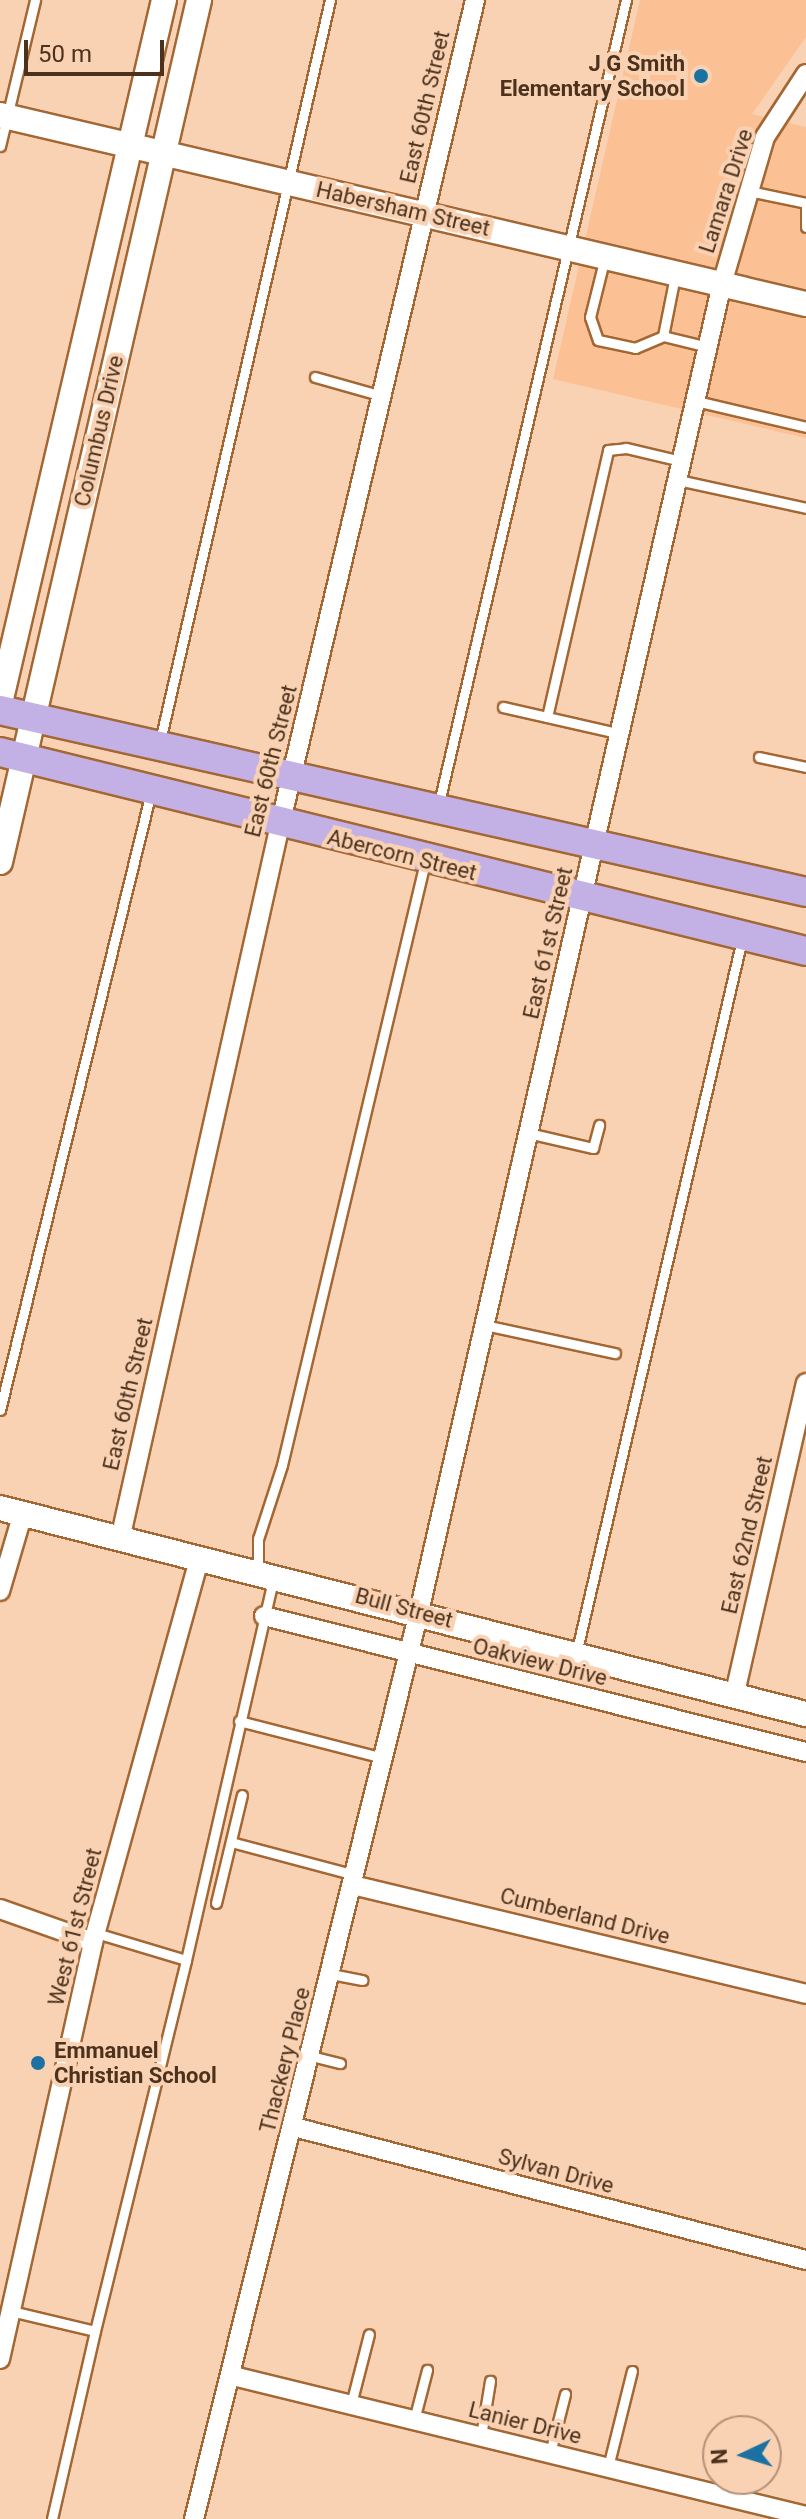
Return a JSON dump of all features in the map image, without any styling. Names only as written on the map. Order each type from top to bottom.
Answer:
[{"type":"main road","points":[[0,710],[806,892]]},
{"type":"main road","name":"Abercorn Street","points":[[12,755],[280,825],[806,951]]},
{"type":"street","name":"Columbus Drive","points":[[0,703],[164,0]]},
{"type":"street","name":"Columbus Drive","points":[[0,862],[12,755],[32,717],[199,0]]},
{"type":"street","name":"East 60th Street","points":[[121,1535],[280,825],[475,0]]},
{"type":"street","name":"Lamara Drive","points":[[722,284],[765,137],[806,74]]},
{"type":"street","name":"Habersham Street","points":[[4,116],[129,148],[806,304]]},
{"type":"street","name":"East 61st Street","points":[[419,1612],[582,899],[597,845],[722,284]]},
{"type":"street","name":"East 62nd Street","points":[[734,1697],[806,1383]]},
{"type":"street","name":"Bull Street","points":[[11,1510],[266,1572],[806,1714]]},
{"type":"street","points":[[0,1591],[11,1510]]},
{"type":"street","name":"West 61st Street","points":[[0,2359],[6,2310],[95,1937],[200,1557]]},
{"type":"street","name":"Thackery Place","points":[[194,2519],[233,2376],[419,1612]]},
{"type":"street","name":"Oakview Drive","points":[[264,1616],[806,1752]]},
{"type":"street","name":"Cumberland Drive","points":[[354,1880],[806,1994]]},
{"type":"street","points":[[0,1909],[95,1937]]},
{"type":"street","name":"Sylvan Drive","points":[[294,2127],[806,2260]]},
{"type":"street","name":"Lanier Drive","points":[[233,2376],[806,2516]]},
{"type":"lane","points":[[0,146],[4,116],[35,0]]},
{"type":"lane","points":[[159,746],[330,0]]},
{"type":"lane","points":[[438,810],[626,0]]},
{"type":"lane","points":[[749,191],[806,204],[806,227]]},
{"type":"lane","points":[[605,257],[590,317],[598,340],[635,348],[663,336],[708,347]]},
{"type":"lane","points":[[663,336],[676,273]]},
{"type":"lane","points":[[315,377],[382,396]]},
{"type":"lane","points":[[696,401],[806,427]]},
{"type":"lane","points":[[547,717],[608,450],[626,448],[683,461]]},
{"type":"lane","points":[[678,480],[806,508]]},
{"type":"lane","points":[[503,707],[622,734]]},
{"type":"lane","points":[[759,757],[806,767]]},
{"type":"lane","points":[[0,1410],[151,792]]},
{"type":"lane","points":[[52,2519],[186,1960],[264,1616],[266,1572],[258,1539],[282,1465],[426,860]]},
{"type":"lane","points":[[576,1655],[742,936]]},
{"type":"lane","points":[[528,1133],[593,1148],[599,1125]]},
{"type":"lane","points":[[485,1325],[615,1353]]},
{"type":"lane","points":[[239,1721],[383,1758]]},
{"type":"lane","points":[[216,1903],[242,1795]]},
{"type":"lane","points":[[231,1842],[354,1880]]},
{"type":"lane","points":[[95,1937],[186,1960]]},
{"type":"lane","points":[[331,1974],[362,1980]]},
{"type":"lane","points":[[311,2056],[340,2063]]},
{"type":"lane","points":[[6,2310],[95,2331]]},
{"type":"lane","points":[[351,2404],[369,2334]]},
{"type":"lane","points":[[414,2420],[427,2370]]},
{"type":"lane","points":[[608,2467],[632,2371]]},
{"type":"lane","points":[[481,2436],[490,2381]]},
{"type":"lane","points":[[550,2453],[565,2394]]},
{"type":"shaded area","points":[[640,0],[806,0],[806,37],[752,114],[806,127],[806,438],[553,379]]},
{"type":"place","name":"J G Smith Elementary School","points":[[701,76]]},
{"type":"place","name":"Emmanuel Christian School","points":[[38,2063]]}]
